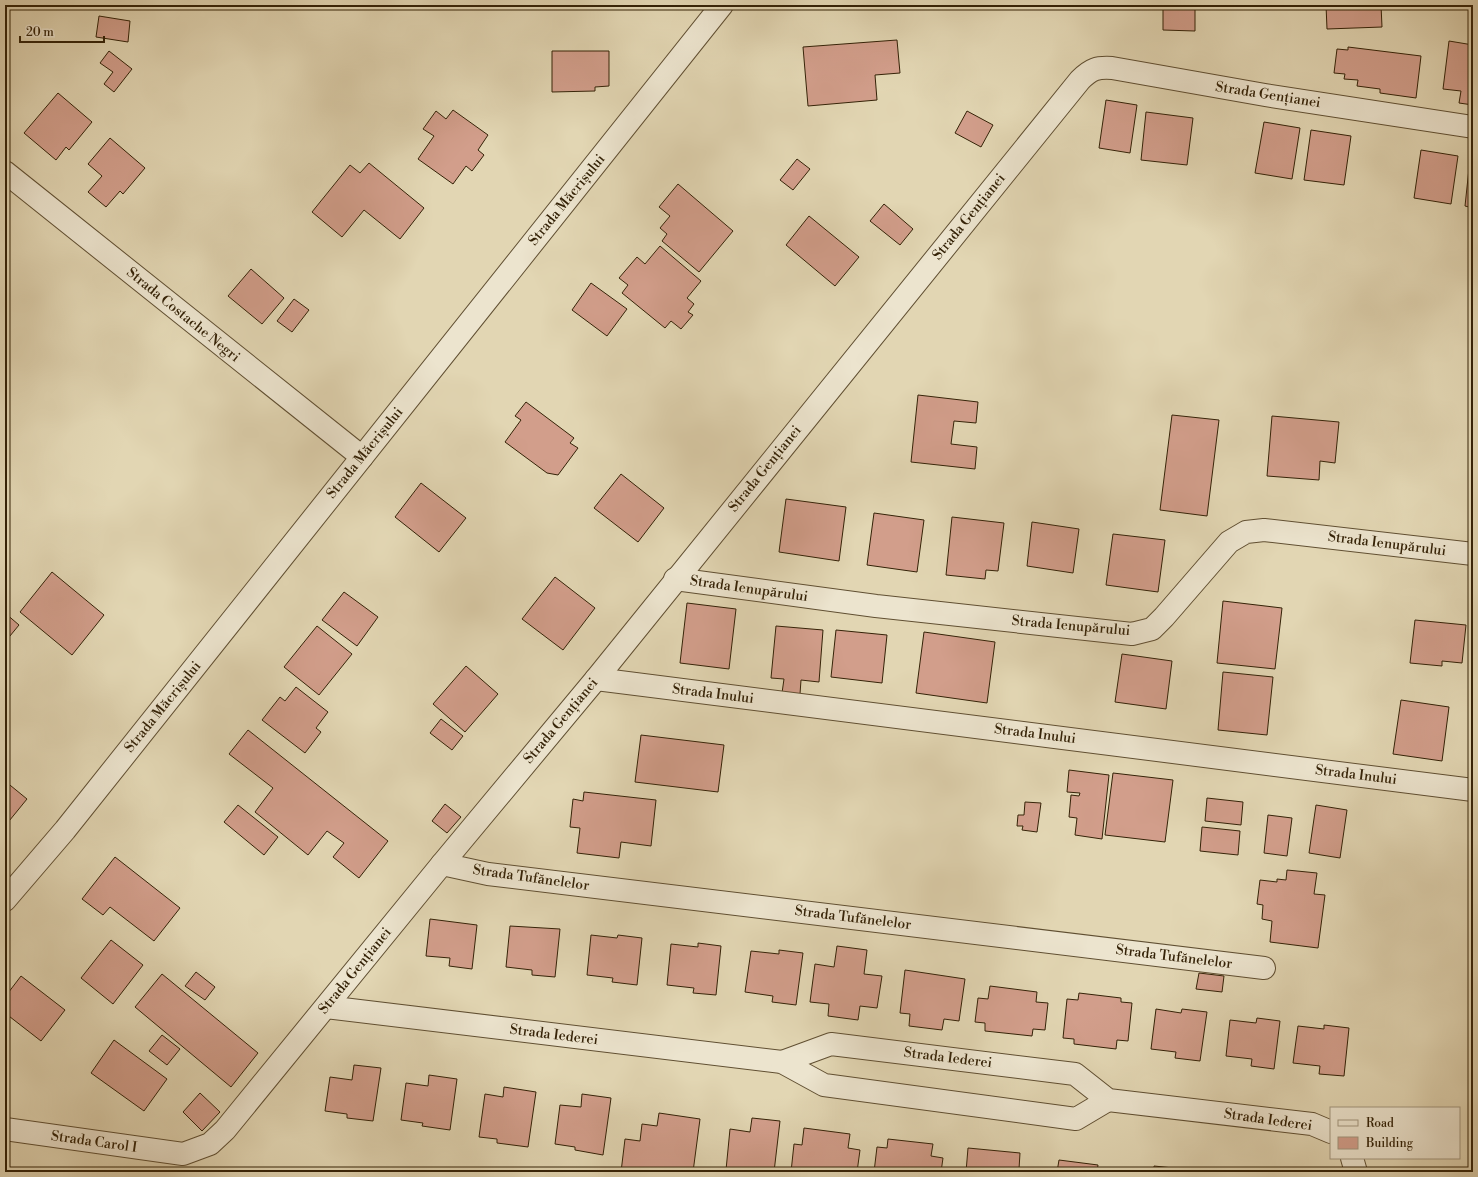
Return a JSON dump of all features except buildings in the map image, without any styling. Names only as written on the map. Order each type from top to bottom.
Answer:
[{"type":"street","name":"Strada Măcrișului","points":[[5,900],[65,830],[722,5]]},
{"type":"street","name":"Strada Gențianei","points":[[182,1163],[210,1144],[225,1130],[442,864],[596,679],[675,579],[1070,92],[1090,70],[1100,67],[1112,68],[1265,95],[1473,127]]},
{"type":"street","name":"Strada Costache Negri","points":[[5,172],[362,457]]},
{"type":"street","name":"Strada Ienupărului","points":[[675,579],[876,606],[1132,634],[1152,629],[1229,542],[1246,532],[1264,530],[1473,554]]},
{"type":"street","name":"Strada Inului","points":[[596,679],[1473,790]]},
{"type":"street","name":"Strada Tufănelelor","points":[[442,864],[488,874],[1264,968]]},
{"type":"street","name":"Strada Iederei","points":[[326,1007],[782,1062],[824,1085],[1076,1119],[1108,1100]]},
{"type":"street","name":"Strada Iederei","points":[[782,1062],[830,1044],[838,1044],[1075,1074],[1108,1100],[1312,1124],[1330,1132]]},
{"type":"street","name":"Strada Carol I","points":[[5,1129],[182,1163]]},
{"type":"street","points":[[1352,1159],[1356,1172]]}]
